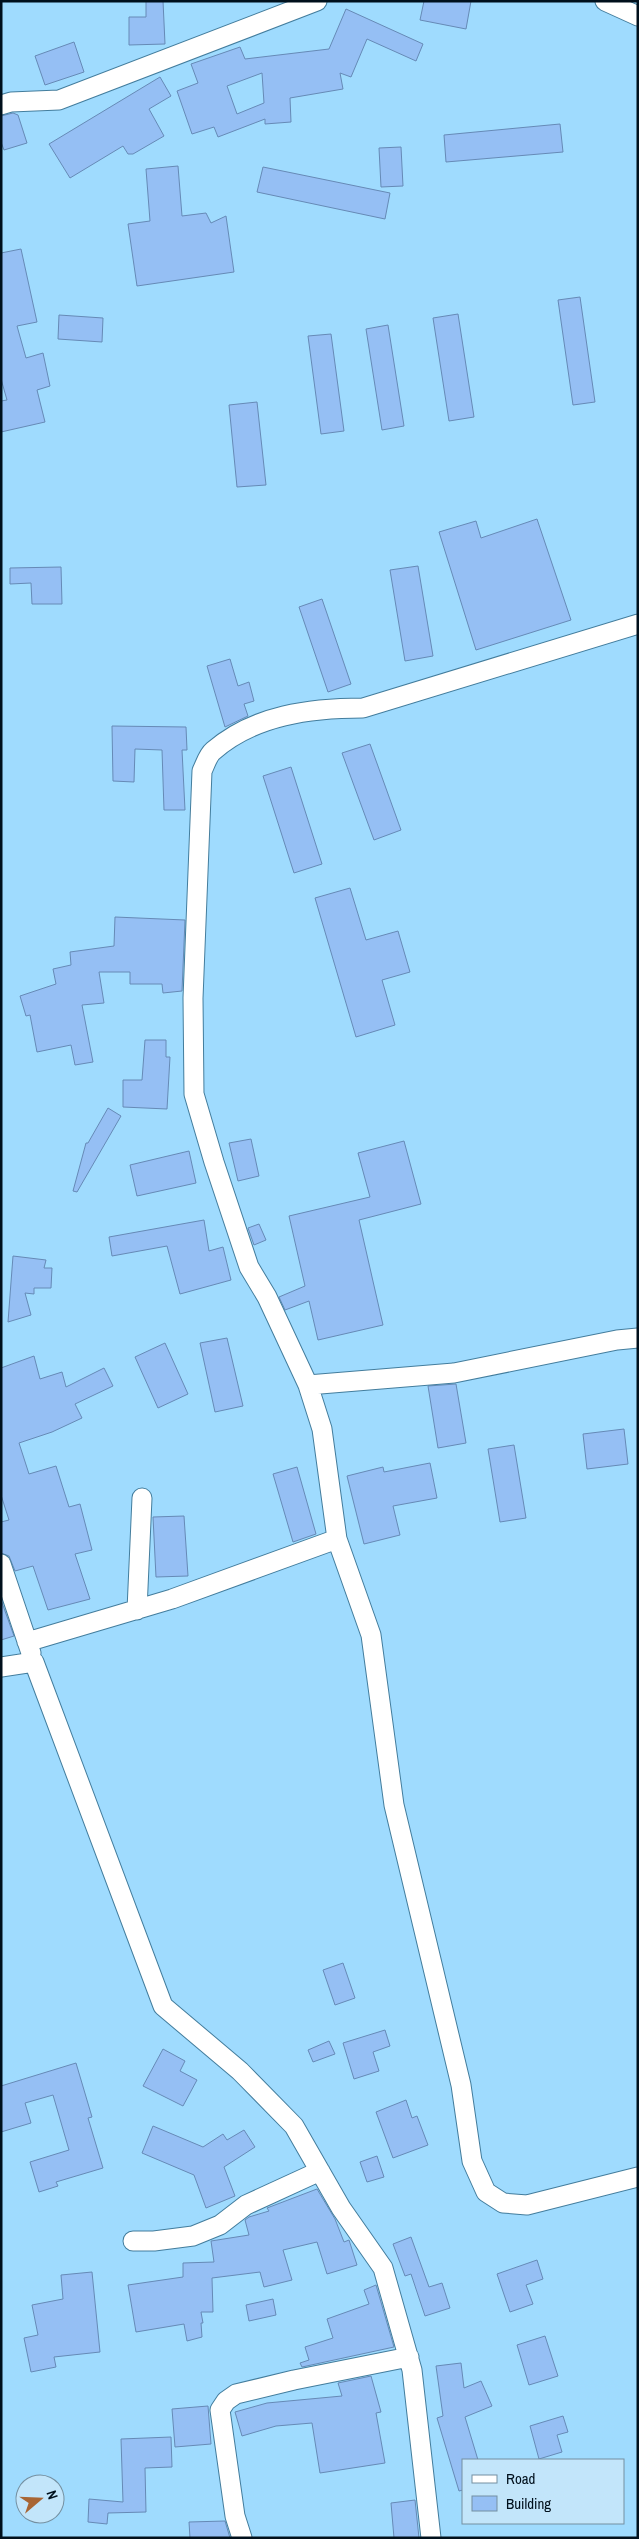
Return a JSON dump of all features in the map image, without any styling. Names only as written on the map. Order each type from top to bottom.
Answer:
[{"type":"street","points":[[1,105],[12,102],[60,100],[317,1]]},
{"type":"street","points":[[606,1],[638,16]]},
{"type":"street","points":[[638,624],[363,708],[332,708],[299,712],[256,724],[212,752],[202,771],[193,998],[194,1094],[214,1162],[249,1267],[268,1297],[308,1386],[322,1429],[337,1539],[371,1635],[394,1805],[461,2085],[472,2161],[476,2174],[486,2192],[503,2203],[527,2205],[638,2177]]},
{"type":"street","points":[[308,1386],[454,1373],[617,1340],[638,1338]]},
{"type":"street","points":[[137,1610],[142,1498]]},
{"type":"street","points":[[27,1642],[137,1610],[337,1539]]},
{"type":"street","points":[[1,1564],[34,1662],[163,2006],[240,2071],[294,2126],[341,2208],[382,2268],[412,2370],[431,2538]]},
{"type":"street","points":[[1,1667],[34,1662]]},
{"type":"street","points":[[133,2241],[193,2236],[220,2225],[246,2205],[320,2171]]},
{"type":"street","points":[[242,2538],[235,2516],[220,2410],[226,2401],[236,2394],[294,2380],[409,2357]]},
{"type":"building","points":[[146,1],[163,1],[165,44],[129,45],[129,17],[146,17]]},
{"type":"building","points":[[424,1],[471,1],[466,29],[420,20]]},
{"type":"building","points":[[346,9],[423,44],[416,61],[367,39],[351,77],[340,73],[343,89],[290,98],[291,122],[265,124],[265,119],[218,137],[214,127],[192,134],[177,91],[198,83],[191,64],[240,47],[245,59],[329,49]],"holes":[[[262,73],[264,103],[237,114],[227,86]]]},
{"type":"building","points":[[74,42],[84,72],[45,85],[35,56]]},
{"type":"building","points":[[160,77],[171,96],[149,109],[164,136],[133,154],[128,154],[123,146],[70,178],[49,144]]},
{"type":"building","points":[[13,113],[18,115],[27,143],[4,150],[1,142],[1,116]]},
{"type":"building","points":[[560,124],[563,152],[446,162],[444,135]]},
{"type":"building","points":[[401,147],[403,186],[381,187],[379,148]]},
{"type":"building","points":[[178,166],[182,216],[206,213],[211,223],[226,216],[234,272],[137,286],[128,224],[150,221],[146,169]]},
{"type":"building","points":[[263,167],[390,193],[385,219],[257,192]]},
{"type":"building","points":[[21,249],[37,322],[17,326],[26,358],[43,353],[50,386],[37,390],[45,422],[1,432],[1,401],[7,400],[1,379],[1,253]]},
{"type":"building","points":[[580,297],[595,402],[573,405],[558,300]]},
{"type":"building","points":[[458,314],[474,417],[449,421],[433,318]]},
{"type":"building","points":[[59,315],[103,318],[102,342],[58,339]]},
{"type":"building","points":[[388,325],[404,426],[382,430],[366,329]]},
{"type":"building","points":[[331,334],[344,431],[321,434],[308,336]]},
{"type":"building","points":[[257,402],[266,485],[237,487],[229,405]]},
{"type":"building","points":[[537,519],[571,620],[476,650],[439,532],[476,521],[481,538]]},
{"type":"building","points":[[418,566],[433,656],[405,661],[390,570]]},
{"type":"building","points":[[61,567],[62,604],[32,604],[31,583],[10,584],[10,568]]},
{"type":"building","points":[[322,599],[351,684],[328,692],[299,607]]},
{"type":"building","points":[[230,659],[238,686],[249,682],[254,701],[244,704],[248,716],[225,727],[207,666]]},
{"type":"building","points":[[112,726],[186,727],[187,750],[182,750],[185,810],[164,810],[162,750],[135,749],[134,782],[113,781]]},
{"type":"building","points":[[370,744],[401,830],[374,840],[342,753]]},
{"type":"building","points":[[291,767],[322,864],[294,873],[263,776]]},
{"type":"building","points":[[350,888],[366,940],[398,931],[410,972],[382,980],[395,1025],[356,1037],[315,898]]},
{"type":"building","points":[[115,917],[185,920],[182,991],[163,993],[162,984],[130,984],[130,972],[99,972],[104,1003],[82,1005],[93,1062],[75,1065],[71,1045],[37,1052],[30,1015],[26,1016],[20,996],[56,984],[53,969],[71,965],[70,952],[114,946]]},
{"type":"building","points":[[145,1040],[166,1040],[166,1057],[170,1057],[167,1109],[123,1107],[123,1080],[142,1080]]},
{"type":"building","points":[[108,1108],[121,1116],[77,1192],[73,1191],[86,1143],[88,1143]]},
{"type":"building","points":[[251,1139],[259,1176],[238,1181],[229,1143]]},
{"type":"building","points":[[404,1141],[421,1204],[359,1220],[383,1325],[318,1340],[309,1301],[285,1310],[279,1297],[305,1286],[289,1216],[370,1197],[358,1153]]},
{"type":"building","points":[[189,1151],[196,1183],[137,1196],[130,1165]]},
{"type":"building","points":[[204,1220],[209,1251],[223,1247],[231,1280],[180,1294],[167,1246],[112,1256],[109,1237]]},
{"type":"building","points":[[259,1224],[266,1240],[254,1245],[248,1228]]},
{"type":"building","points":[[13,1256],[46,1260],[44,1268],[52,1268],[51,1288],[34,1288],[34,1294],[25,1293],[31,1315],[8,1322]]},
{"type":"building","points":[[227,1338],[243,1406],[215,1412],[200,1343]]},
{"type":"building","points":[[165,1343],[188,1394],[158,1408],[135,1357]]},
{"type":"building","points":[[34,1356],[40,1379],[62,1372],[66,1387],[104,1368],[113,1386],[75,1404],[82,1418],[52,1432],[19,1443],[29,1474],[56,1466],[69,1507],[80,1504],[92,1550],[75,1554],[90,1599],[48,1610],[33,1566],[15,1571],[9,1556],[1,1553],[1,1522],[9,1520],[1,1495],[1,1368]]},
{"type":"building","points":[[456,1384],[466,1443],[438,1448],[428,1386]]},
{"type":"building","points":[[624,1429],[628,1464],[587,1469],[583,1434]]},
{"type":"building","points":[[514,1445],[526,1518],[500,1522],[488,1449]]},
{"type":"building","points":[[430,1463],[437,1498],[393,1506],[400,1535],[364,1544],[347,1476],[383,1467],[384,1472]]},
{"type":"building","points":[[297,1467],[316,1534],[293,1542],[273,1474]]},
{"type":"building","points":[[184,1516],[188,1576],[156,1577],[153,1517]]},
{"type":"building","points":[[1,1600],[14,1636],[1,1640]]},
{"type":"building","points":[[343,1963],[355,1998],[335,2005],[323,1970]]},
{"type":"building","points":[[385,2030],[390,2046],[373,2052],[379,2071],[354,2079],[343,2043]]},
{"type":"building","points":[[329,2041],[335,2054],[313,2062],[308,2050]]},
{"type":"building","points":[[163,2049],[185,2061],[180,2071],[197,2080],[183,2106],[143,2086]]},
{"type":"building","points":[[76,2063],[92,2117],[88,2118],[103,2168],[56,2182],[58,2186],[39,2192],[30,2162],[69,2150],[53,2095],[25,2103],[31,2123],[1,2132],[1,2086]]},
{"type":"building","points":[[406,2100],[412,2118],[417,2116],[428,2145],[393,2158],[376,2112]]},
{"type":"building","points":[[153,2126],[203,2147],[223,2134],[227,2140],[244,2130],[255,2147],[224,2167],[235,2196],[206,2208],[194,2175],[142,2153]]},
{"type":"building","points":[[377,2156],[384,2177],[367,2182],[360,2162]]},
{"type":"building","points":[[317,2189],[335,2219],[344,2242],[349,2240],[357,2265],[327,2274],[317,2242],[283,2250],[292,2280],[264,2287],[260,2272],[212,2278],[213,2312],[201,2312],[203,2323],[201,2323],[202,2337],[187,2341],[184,2324],[136,2332],[128,2285],[183,2277],[183,2263],[214,2262],[211,2241],[249,2235],[245,2220],[249,2217],[269,2211],[267,2208]]},
{"type":"building","points":[[411,2237],[429,2287],[442,2283],[450,2308],[425,2316],[411,2274],[405,2276],[393,2244]]},
{"type":"building","points":[[537,2260],[543,2279],[526,2285],[533,2304],[510,2312],[497,2274]]},
{"type":"building","points":[[92,2272],[100,2352],[54,2357],[56,2367],[31,2372],[24,2338],[38,2335],[32,2305],[63,2299],[61,2275]]},
{"type":"building","points":[[376,2285],[394,2347],[302,2367],[300,2363],[309,2360],[305,2347],[333,2338],[327,2319],[369,2304],[364,2290]]},
{"type":"building","points":[[273,2299],[276,2315],[249,2321],[246,2305]]},
{"type":"building","points":[[545,2336],[558,2376],[529,2385],[517,2345]]},
{"type":"building","points":[[461,2363],[464,2388],[481,2381],[492,2406],[465,2417],[478,2459],[462,2459],[462,2490],[459,2491],[437,2418],[443,2416],[436,2366]]},
{"type":"building","points":[[371,2376],[381,2412],[376,2413],[385,2463],[320,2473],[312,2423],[276,2426],[242,2436],[235,2412],[267,2403],[342,2396],[338,2383]]},
{"type":"building","points":[[208,2406],[211,2444],[175,2447],[172,2409]]},
{"type":"building","points":[[563,2416],[568,2432],[557,2435],[562,2452],[539,2459],[530,2426]]},
{"type":"building","points":[[171,2437],[172,2467],[145,2468],[146,2512],[108,2513],[107,2524],[88,2522],[89,2499],[123,2502],[121,2439]]},
{"type":"building","points":[[415,2500],[419,2538],[394,2538],[391,2503]]},
{"type":"building","points":[[225,2521],[230,2538],[190,2538],[189,2522]]}]
